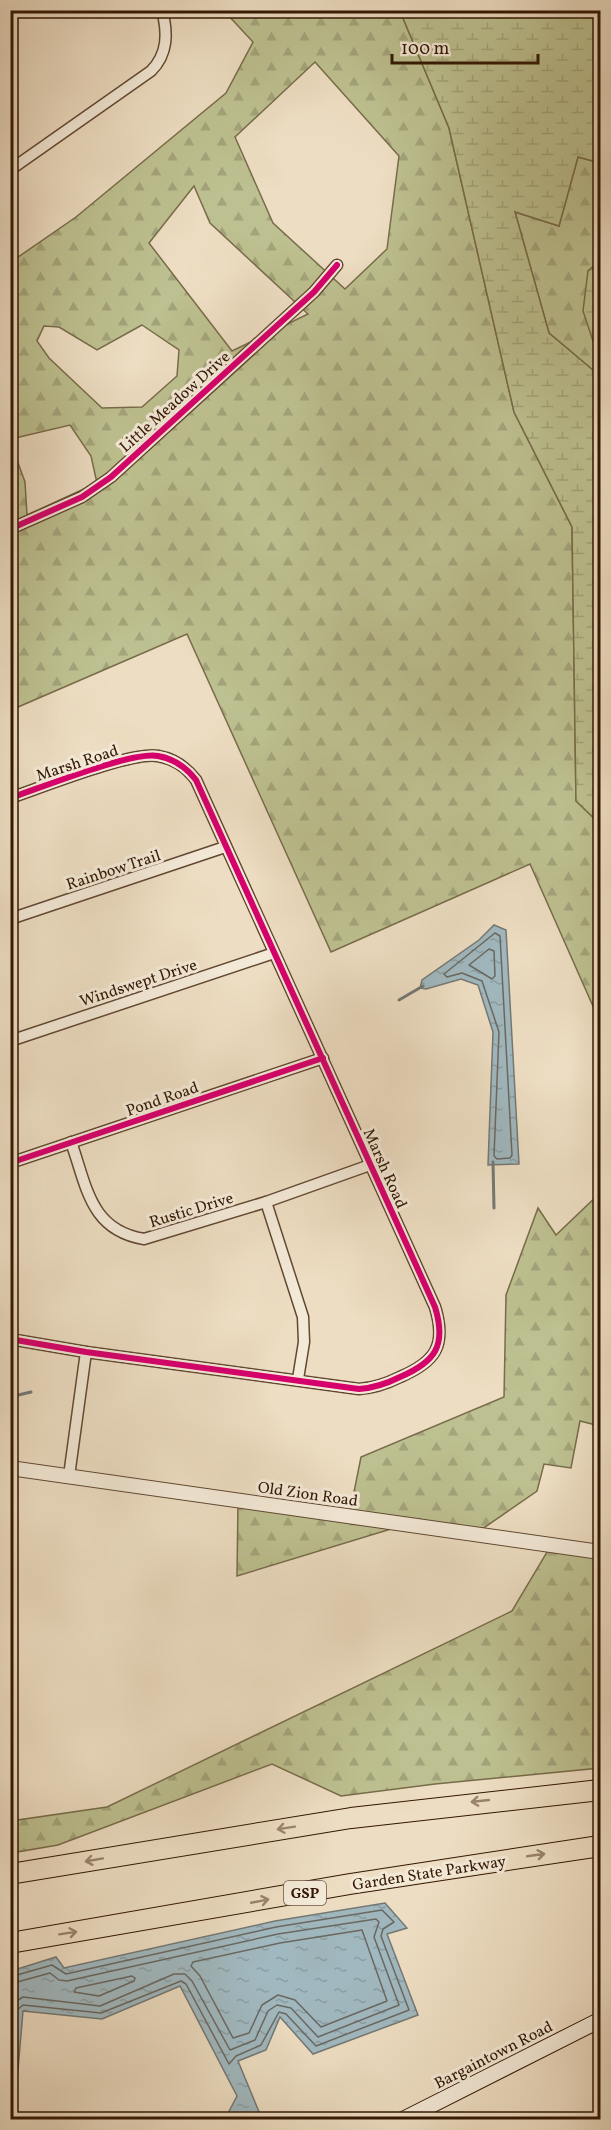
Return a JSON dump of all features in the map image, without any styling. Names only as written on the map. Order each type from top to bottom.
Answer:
[{"type":"highway","points":[[10,1874],[351,1818],[600,1790]]},
{"type":"highway","name":"Garden State Parkway","points":[[10,1943],[350,1884],[600,1846]]},
{"type":"main road","name":"Bargaintown Road","points":[[402,2120],[600,2020]]},
{"type":"street","points":[[10,170],[151,71],[160,60],[165,45],[166,33],[162,10]]},
{"type":"street","name":"Little Meadow Drive","points":[[10,529],[82,497],[111,477],[314,292],[338,265]]},
{"type":"street","name":"Marsh Road","points":[[10,798],[134,758],[156,755],[180,763],[192,775],[435,1307],[440,1332],[438,1345],[426,1364],[376,1387],[359,1389],[86,1352],[10,1339]]},
{"type":"street","name":"Rainbow Trail","points":[[10,919],[225,847]]},
{"type":"street","name":"Windswept Drive","points":[[10,1041],[274,953]]},
{"type":"street","name":"Pond Road","points":[[10,1163],[323,1058]]},
{"type":"street","name":"Rustic Drive","points":[[71,1142],[92,1203],[100,1218],[112,1229],[125,1236],[144,1239],[168,1234],[266,1202],[370,1165]]},
{"type":"street","points":[[266,1202],[303,1317],[304,1336],[298,1379]]},
{"type":"street","points":[[69,1476],[86,1352]]},
{"type":"street","name":"Old Zion Road","points":[[10,1468],[600,1552]]},
{"type":"green space","points":[[230,11],[400,11],[449,128],[514,412],[572,527],[576,801],[600,824],[600,1022],[530,864],[331,952],[187,634],[11,710],[10,441],[25,482],[27,515],[97,483],[91,456],[70,425],[11,439],[11,262],[76,217],[226,93],[253,42],[228,15]],"holes":[[[315,62],[399,156],[387,249],[345,289],[273,223],[235,137]],[[194,186],[210,223],[308,314],[232,351],[149,243]],[[142,325],[179,350],[177,376],[142,407],[102,408],[49,358],[37,341],[44,326],[59,327],[97,350]]]},
{"type":"green space","points":[[400,11],[600,11],[600,163],[578,157],[559,226],[515,212],[549,333],[600,376],[600,824],[576,801],[572,527],[514,412],[449,128]]},
{"type":"green space","points":[[578,157],[600,163],[600,261],[588,271],[594,340],[600,337],[600,376],[549,333],[515,212],[559,226]]},
{"type":"green space","points":[[600,261],[600,337],[593,341],[583,311],[588,271]]},
{"type":"green space","points":[[600,1193],[600,1426],[580,1421],[571,1468],[544,1464],[537,1491],[475,1534],[404,1525],[237,1576],[238,1502],[349,1517],[361,1457],[504,1397],[506,1295],[538,1208],[556,1235]]},
{"type":"green space","points":[[550,1547],[600,1554],[600,1768],[435,1784],[341,1796],[272,1764],[58,1845],[11,1853],[11,1821],[107,1807],[512,1611]]},
{"type":"water","points":[[494,925],[506,930],[519,1164],[488,1165],[493,1032],[478,985],[461,979],[426,989],[420,988],[422,980],[479,940]]},
{"type":"water","points":[[385,1903],[407,1928],[387,1934],[418,2015],[313,2054],[280,2017],[266,2050],[238,2061],[262,2119],[225,2119],[237,2096],[180,1986],[102,2019],[23,2011],[15,2105],[22,2119],[11,2119],[11,1971],[56,1957],[64,1968],[275,1921]]},
{"type":"waterway","points":[[399,1000],[423,986]]},
{"type":"waterway","points":[[493,1162],[494,1208]]},
{"type":"waterway","points":[[10,1397],[31,1392]]},
{"type":"cycle path","points":[[10,529],[82,497],[111,477],[314,292],[337,265]]},
{"type":"cycle path","points":[[10,798],[108,764],[145,756],[158,756],[175,761],[196,780],[435,1307],[440,1332],[435,1351],[422,1365],[385,1384],[359,1389],[86,1352],[10,1339]]},
{"type":"cycle path","points":[[10,1163],[323,1058]]}]
